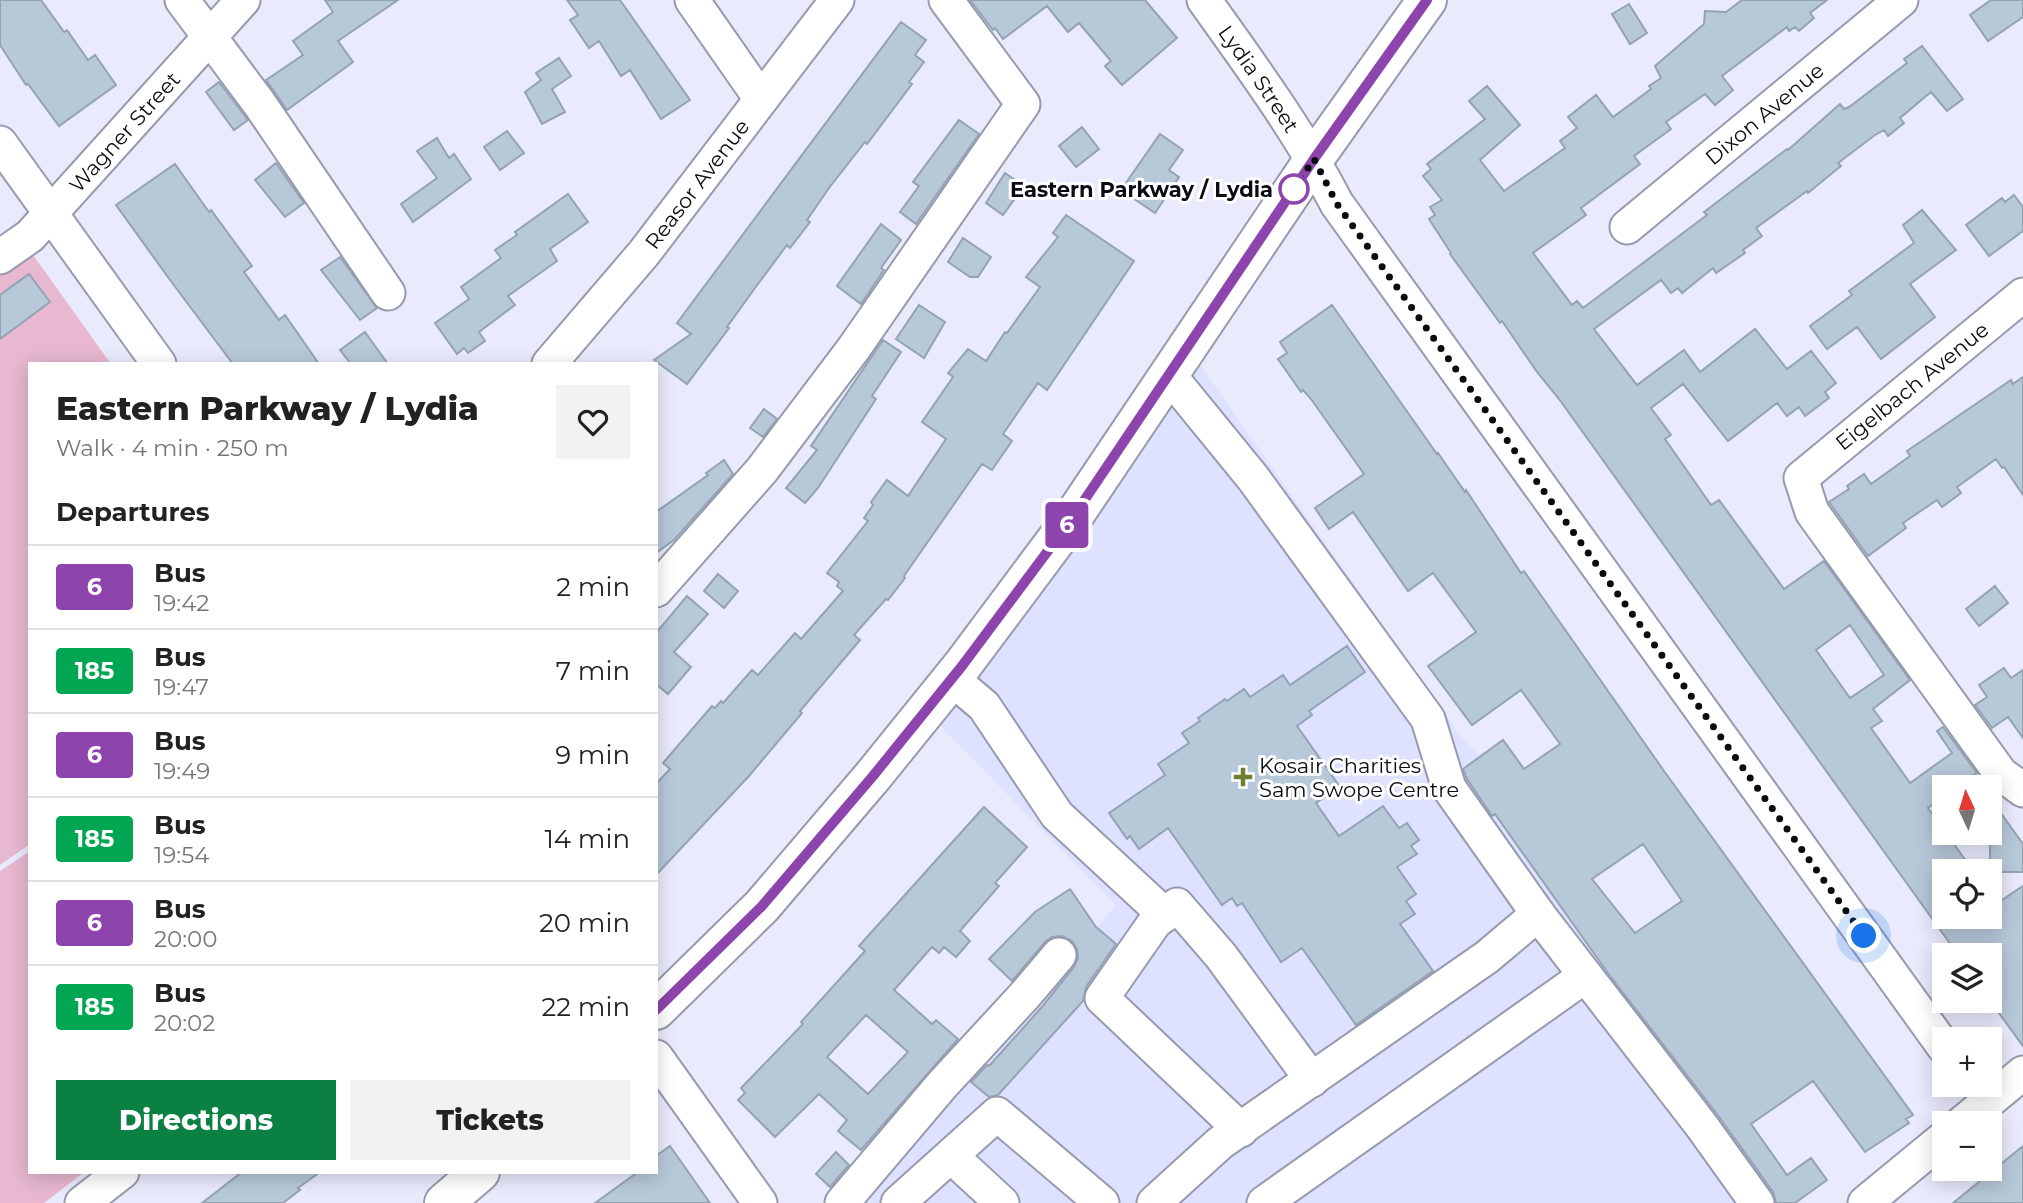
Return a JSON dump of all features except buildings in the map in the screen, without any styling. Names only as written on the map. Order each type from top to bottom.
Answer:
[{"type":"main road","points":[[658,1008],[762,906],[952,679],[1071,520],[1314,159],[1427,0]]},
{"type":"main road","points":[[444,1203],[478,1174]]},
{"type":"street","points":[[183,0],[259,103],[388,293]]},
{"type":"street","name":"Wagner Street","points":[[0,257],[30,236],[243,0]]},
{"type":"street","points":[[692,0],[761,99]]},
{"type":"street","name":"Reasor Avenue","points":[[551,362],[644,253],[837,0]]},
{"type":"street","points":[[658,588],[762,470],[846,359],[1023,104],[946,0]]},
{"type":"street","name":"Lydia Street","points":[[1204,0],[1284,111],[1314,159],[1337,204],[1932,1030]]},
{"type":"street","name":"Dixon Avenue","points":[[1627,227],[1901,0]]},
{"type":"street","points":[[0,143],[158,362]]},
{"type":"street","name":"Eigelbach Avenue","points":[[2022,791],[2001,774],[1811,512],[1801,478],[2023,295]]},
{"type":"street","points":[[1169,375],[1253,478],[1428,719],[1448,788],[1538,914],[1702,1125],[1757,1203]]},
{"type":"street","points":[[952,679],[984,706],[1057,815],[1169,911]]},
{"type":"street","points":[[1241,1130],[1102,998],[1155,922],[1177,905],[1221,956],[1312,1080]]},
{"type":"street","points":[[1174,1197],[1220,1143],[1487,957],[1538,914]]},
{"type":"street","points":[[842,1203],[942,1085],[1026,995],[1059,955]]},
{"type":"street","points":[[1264,1203],[1585,976]]},
{"type":"street","points":[[658,1060],[760,1203]]},
{"type":"street","points":[[1973,1104],[2023,1073]]},
{"type":"street","points":[[898,1203],[997,1114],[1102,1203]]},
{"type":"street","points":[[1865,1203],[1932,1148]]},
{"type":"street","points":[[951,1156],[1002,1203]]},
{"type":"street","points":[[82,1203],[119,1174]]},
{"type":"shaded area","points":[[31,252],[110,362],[28,362],[28,845],[0,865],[0,274]]},
{"type":"shaded area","name":"Kosair Charities Sam Swope Centre","points":[[1198,362],[1460,735],[1518,797],[1788,1176],[1802,1200],[1798,1203],[849,1203],[1116,906],[939,724]]},
{"type":"shaded area","points":[[28,852],[28,1174],[82,1174],[44,1203],[0,1203],[0,871]]},
{"type":"bus line","name":"6","points":[[658,1008],[762,906],[962,666],[1071,520],[1314,159],[1427,0]]},
{"type":"place","name":"Eastern Parkway / Lydia","points":[[1294,189]]},
{"type":"place","name":"Kosair Charities Sam Swope Centre","points":[[1243,777]]},
{"type":"route","points":[[1294,189],[1314,159],[1337,204],[1864,936]]}]
